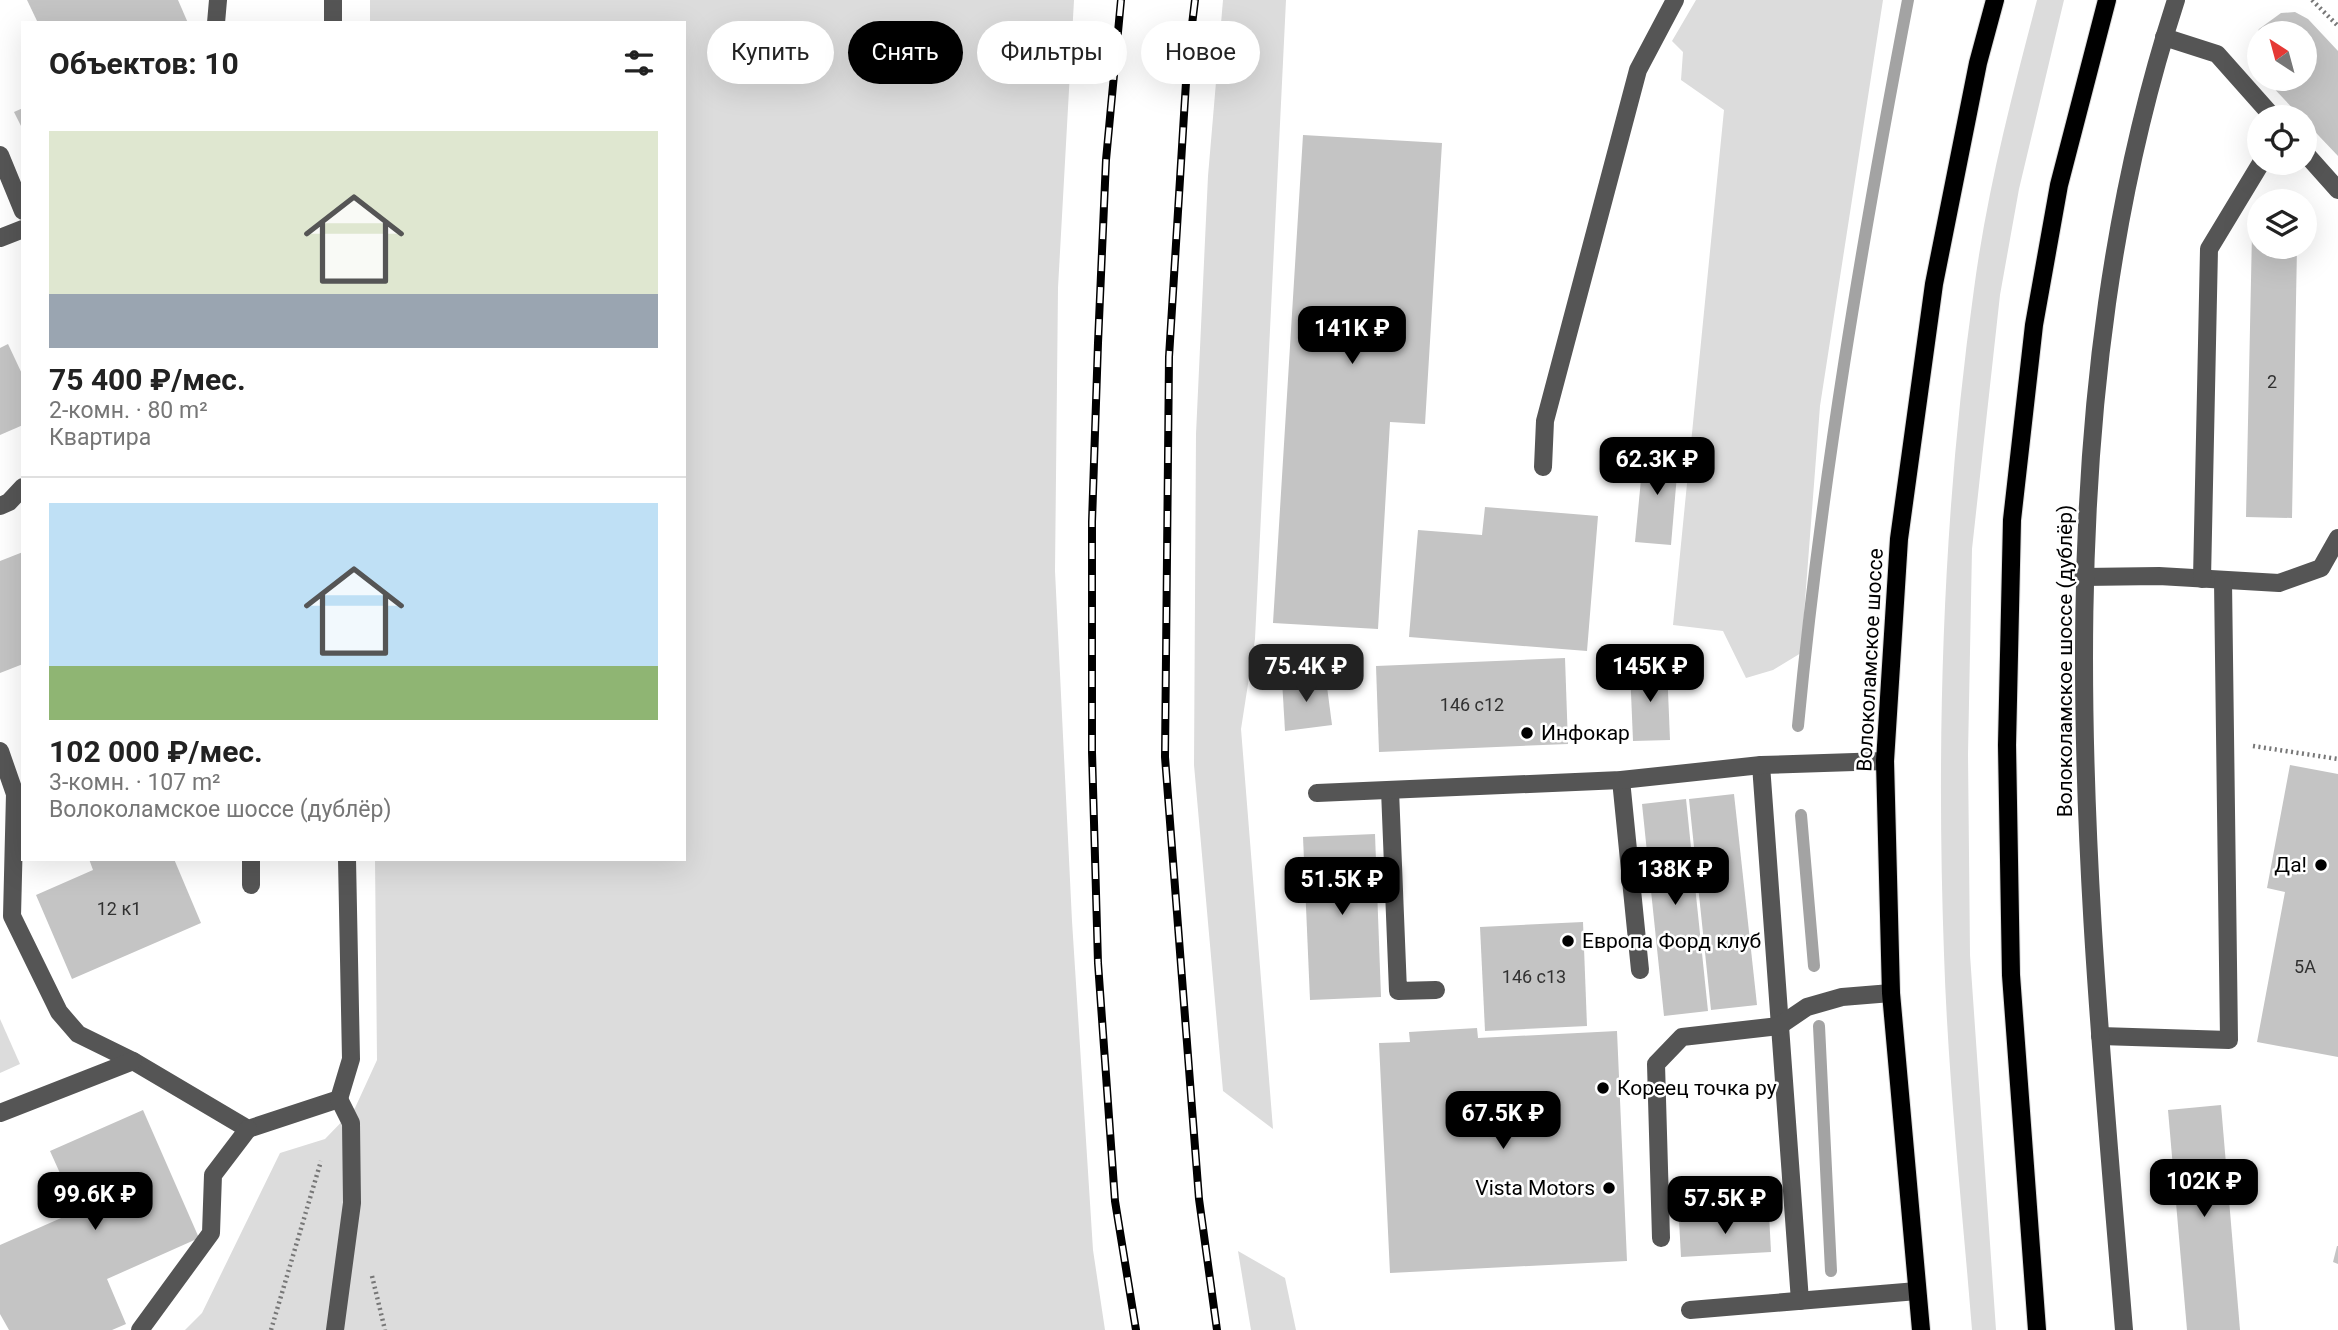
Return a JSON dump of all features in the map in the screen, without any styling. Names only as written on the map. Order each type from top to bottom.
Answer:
[{"type":"main road","name":"Волоколамское шоссе","points":[[1921,1330],[1891,993],[1885,761],[1899,539],[1934,284],[1978,63],[1995,0]]},
{"type":"main road","points":[[2036,1330],[2011,975],[2007,746],[2012,520],[2034,325],[2059,185],[2107,0]]},
{"type":"street","points":[[216,21],[218,0]]},
{"type":"street","points":[[333,0],[333,21]]},
{"type":"street","points":[[1543,467],[1545,421],[1638,70],[1675,0]]},
{"type":"street","name":"Волоколамское шоссе (дублёр)","points":[[2124,1330],[2100,1036],[2086,761],[2083,577],[2088,467],[2099,355],[2136,141],[2176,0]]},
{"type":"street","points":[[2164,37],[2217,54],[2262,105]]},
{"type":"street","points":[[0,155],[21,206]]},
{"type":"street","points":[[2317,166],[2338,190]]},
{"type":"street","points":[[2202,579],[2209,249],[2254,175]]},
{"type":"street","points":[[0,238],[21,230]]},
{"type":"street","points":[[0,506],[9,502],[21,489]]},
{"type":"street","points":[[2083,577],[2279,583],[2330,569],[2338,538]]},
{"type":"street","points":[[2100,1036],[2228,1040],[2222,581]]},
{"type":"street","points":[[0,753],[15,794],[12,916],[59,1012],[78,1034],[133,1061],[248,1129]]},
{"type":"street","points":[[1317,793],[1621,780],[1761,765],[1885,761]]},
{"type":"street","points":[[1761,765],[1800,1301]]},
{"type":"street","points":[[1621,780],[1640,970]]},
{"type":"street","points":[[1390,790],[1398,991],[1436,989]]},
{"type":"street","points":[[251,861],[251,885]]},
{"type":"street","points":[[335,1330],[352,1203],[351,1123],[339,1099],[351,1059],[346,861]]},
{"type":"street","points":[[1661,1238],[1656,1064],[1682,1037],[1779,1026],[1807,1007],[1842,997],[1891,993]]},
{"type":"street","points":[[0,1113],[133,1061]]},
{"type":"street","points":[[140,1330],[211,1233],[213,1175],[248,1129],[339,1099]]},
{"type":"street","points":[[1690,1310],[1917,1291]]},
{"type":"path","points":[[2312,0],[2338,26]]},
{"type":"path","points":[[2225,746],[2268,746],[2338,759]]},
{"type":"path","points":[[271,1330],[323,1153]]},
{"type":"shaded area","points":[[370,0],[1074,0],[1073,21],[977,21],[977,84],[1069,84],[1058,288],[1055,571],[1072,921],[1093,1250],[1105,1330],[185,1330],[202,1313],[280,1153],[325,1139],[355,1108],[377,1060],[375,861],[686,861],[686,21],[370,21]]},
{"type":"shaded area","points":[[1223,0],[1286,0],[1255,639],[1241,729],[1273,1129],[1223,1091],[1194,765],[1196,434],[1208,176],[1216,84],[1260,84],[1260,21],[1221,21]]},
{"type":"shaded area","points":[[1696,0],[1883,0],[1820,406],[1801,653],[1773,670],[1746,678],[1723,631],[1673,625],[1724,110],[1681,80],[1683,52],[1672,41]]},
{"type":"shaded area","points":[[2037,0],[2064,0],[2019,189],[2000,295],[1972,549],[1968,754],[1970,955],[1996,1330],[1972,1330],[1952,1095],[1944,954],[1941,787],[1944,621],[1955,454],[1979,252],[2001,143]]},
{"type":"shaded area","points":[[0,1019],[20,1064],[0,1073]]},
{"type":"shaded area","points":[[1238,1251],[1285,1278],[1296,1330],[1251,1330]]},
{"type":"building","points":[[27,0],[178,0],[187,21],[37,21]]},
{"type":"building","points":[[2295,12],[2310,21],[2270,21],[2281,13]]},
{"type":"building","points":[[2317,29],[2338,51],[2338,156],[2317,134],[2317,105],[2290,105],[2276,91],[2317,91]]},
{"type":"building","points":[[21,109],[21,126],[14,112]]},
{"type":"building","points":[[1303,135],[1442,143],[1425,424],[1390,422],[1378,629],[1273,623]]},
{"type":"building","points":[[2251,259],[2297,259],[2292,518],[2246,517]]},
{"type":"building","points":[[8,344],[21,372],[21,426],[0,435],[0,348]]},
{"type":"building","points":[[1644,448],[1679,451],[1671,545],[1635,542]]},
{"type":"building","points":[[1485,507],[1598,516],[1587,651],[1409,637],[1418,530],[1482,535]]},
{"type":"building","points":[[21,553],[21,665],[0,673],[0,561]]},
{"type":"building","points":[[1565,658],[1568,744],[1379,752],[1376,666]]},
{"type":"building","points":[[1667,667],[1670,740],[1633,741],[1630,669]]},
{"type":"building","points":[[1326,679],[1332,725],[1285,731],[1282,680]]},
{"type":"building","points":[[2290,765],[2338,774],[2338,1057],[2257,1042],[2285,892],[2267,888]]},
{"type":"building","points":[[1734,794],[1757,1005],[1711,1010],[1689,799]]},
{"type":"building","points":[[1686,799],[1708,1011],[1664,1016],[1642,804]]},
{"type":"building","points":[[1375,834],[1381,997],[1310,1000],[1303,837]]},
{"type":"building","points":[[90,861],[175,861],[201,923],[72,979],[36,895],[93,870]]},
{"type":"building","points":[[1583,922],[1587,1026],[1485,1031],[1480,927]]},
{"type":"building","points":[[1477,1028],[1478,1038],[1617,1031],[1627,1261],[1390,1273],[1379,1043],[1410,1042],[1409,1032]]},
{"type":"building","points":[[2221,1105],[2240,1330],[2187,1330],[2168,1110]]},
{"type":"building","points":[[143,1110],[199,1238],[107,1279],[126,1324],[112,1330],[9,1330],[0,1314],[0,1245],[77,1211],[50,1151]]},
{"type":"building","points":[[1769,1214],[1771,1252],[1681,1257],[1679,1220]]},
{"type":"building","points":[[2338,1246],[2338,1264],[2333,1262]]},
{"type":"waterway","points":[[1798,726],[1818,544],[1844,362],[1908,0]]},
{"type":"waterway","points":[[1801,815],[1814,966]]},
{"type":"waterway","points":[[1819,1026],[1831,1271]]},
{"type":"railway","points":[[1121,0],[1106,160],[1098,343],[1092,522],[1092,752],[1098,963],[1115,1201],[1136,1330]]},
{"type":"railway","points":[[1195,0],[1187,66],[1169,357],[1165,757],[1199,1199],[1217,1330]]},
{"type":"place","name":"Инфокар","points":[[1527,733]]},
{"type":"place","name":"Да!","points":[[2321,865]]},
{"type":"place","name":"Европа Форд клуб","points":[[1568,941]]},
{"type":"place","name":"Кореец точка ру","points":[[1603,1088]]},
{"type":"place","name":"Vista Motors","points":[[1609,1188]]}]
